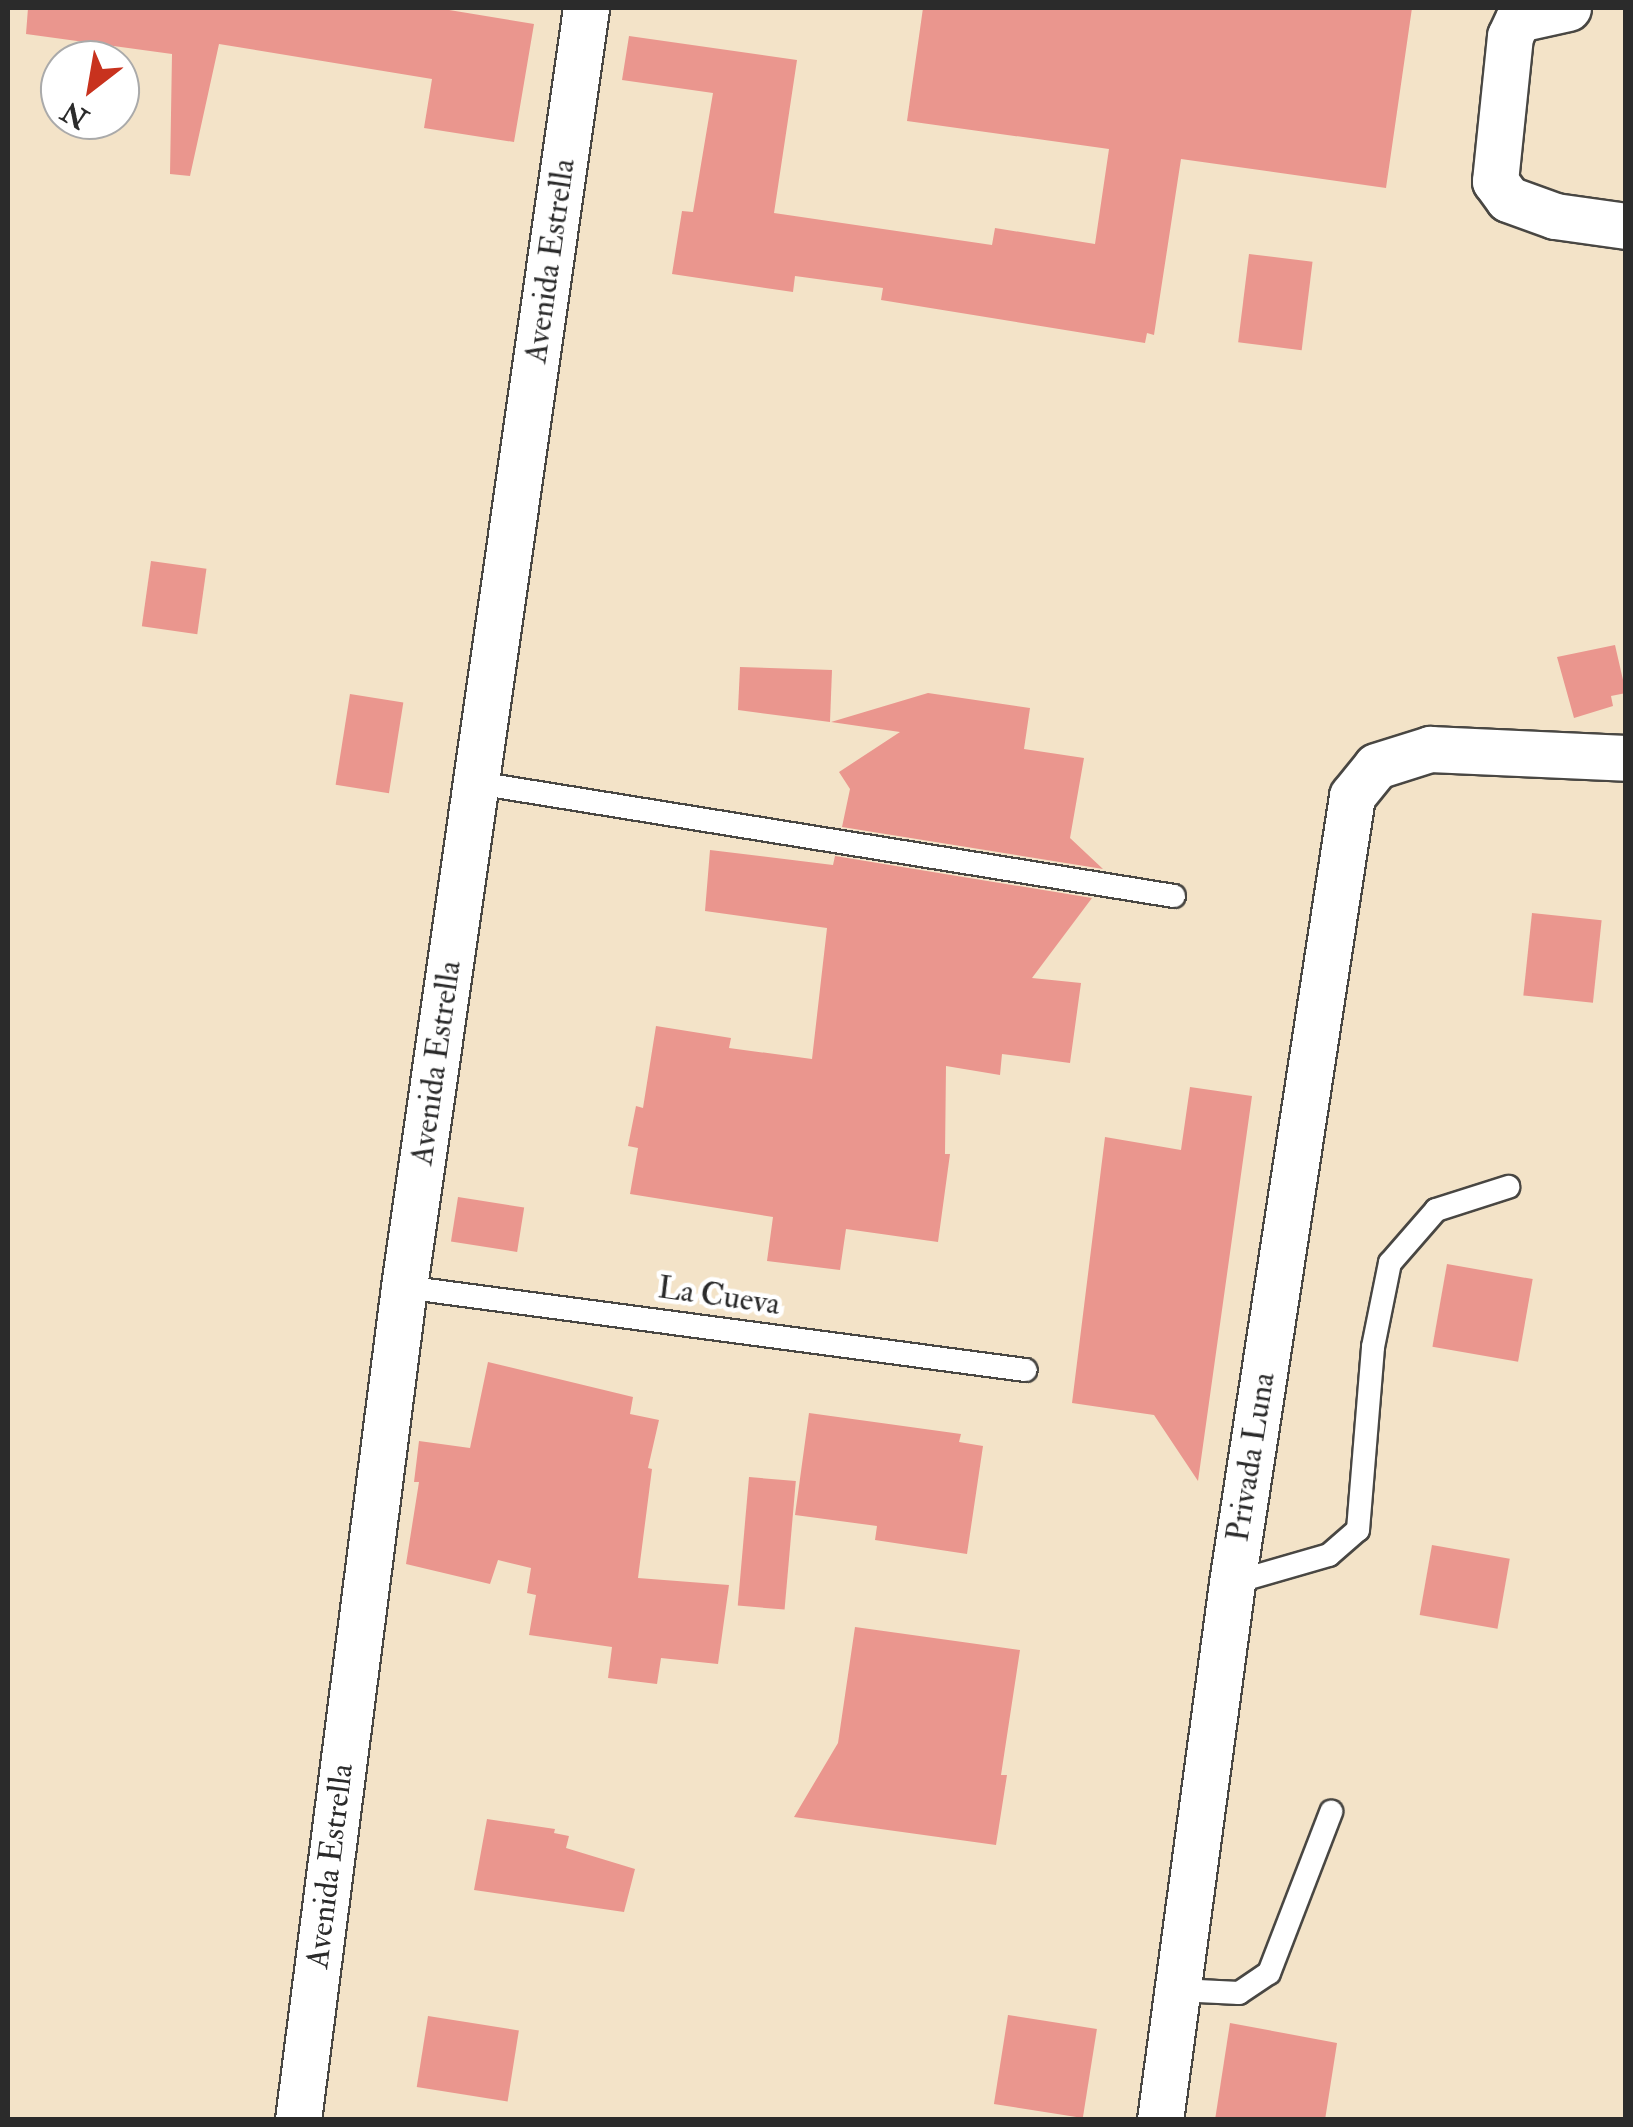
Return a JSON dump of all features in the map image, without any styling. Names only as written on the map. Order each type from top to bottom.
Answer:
[{"type":"street","name":"Avenida Estrella","points":[[298,2120],[404,1287],[586,8]]},
{"type":"street","points":[[1568,8],[1518,19],[1510,36],[1495,181],[1508,199],[1555,216],[1626,226]]},
{"type":"street","name":"Privada Luna","points":[[1160,2120],[1232,1583],[1352,796],[1376,766],[1430,749],[1626,758]]},
{"type":"lane","points":[[477,783],[1174,896]]},
{"type":"lane","points":[[1232,1583],[1330,1555],[1358,1530],[1373,1347],[1390,1263],[1436,1210],[1508,1187]]},
{"type":"lane","name":"La Cueva","points":[[404,1287],[1026,1370]]},
{"type":"lane","points":[[1178,1990],[1239,1994],[1270,1973],[1331,1812]]},
{"type":"building","points":[[28,8],[437,8],[534,24],[514,142],[424,128],[432,79],[219,44],[190,176],[170,174],[172,54],[140,50],[140,40],[70,40],[26,34]]},
{"type":"building","points":[[923,8],[1412,8],[1386,188],[1181,159],[1154,335],[1147,333],[1145,343],[881,300],[883,288],[795,276],[793,292],[672,274],[682,211],[693,212],[713,93],[622,80],[629,36],[797,60],[774,213],[992,245],[995,228],[1095,244],[1109,149],[907,121]]},
{"type":"building","points":[[1249,254],[1313,262],[1302,350],[1238,342]]},
{"type":"building","points":[[151,561],[206,569],[197,634],[142,626]]},
{"type":"building","points":[[1615,645],[1626,693],[1611,696],[1613,706],[1574,718],[1557,657]]},
{"type":"building","points":[[740,667],[832,670],[830,722],[738,710]]},
{"type":"building","points":[[928,693],[1030,708],[1024,749],[1084,758],[1070,838],[1103,869],[842,827],[850,789],[839,772],[900,732],[831,722]]},
{"type":"building","points":[[350,694],[403,702],[389,793],[336,785]]},
{"type":"building","points":[[710,850],[833,865],[835,856],[1092,898],[1032,978],[1081,983],[1070,1063],[1002,1054],[1000,1075],[946,1066],[945,1154],[950,1154],[938,1242],[846,1229],[840,1270],[767,1261],[773,1217],[630,1194],[638,1148],[628,1146],[636,1106],[643,1108],[656,1026],[731,1038],[729,1048],[812,1059],[827,928],[705,911]]},
{"type":"building","points":[[1532,913],[1602,920],[1593,1003],[1523,996]]},
{"type":"building","points":[[1190,1087],[1252,1096],[1198,1481],[1154,1415],[1072,1403],[1105,1137],[1181,1150]]},
{"type":"building","points":[[458,1197],[524,1207],[517,1252],[451,1241]]},
{"type":"building","points":[[1447,1264],[1533,1279],[1518,1362],[1432,1347]]},
{"type":"building","points":[[488,1362],[633,1397],[630,1414],[659,1420],[648,1468],[652,1469],[638,1578],[729,1585],[718,1664],[661,1658],[657,1684],[608,1678],[612,1647],[529,1635],[536,1595],[527,1593],[531,1568],[498,1560],[490,1584],[406,1564],[419,1482],[414,1482],[419,1441],[470,1448]]},
{"type":"building","points":[[809,1413],[961,1434],[959,1442],[983,1446],[967,1554],[875,1540],[877,1526],[795,1515]]},
{"type":"building","points":[[749,1477],[796,1481],[785,1610],[738,1606]]},
{"type":"building","points":[[1432,1545],[1510,1559],[1497,1629],[1420,1615]]},
{"type":"building","points":[[855,1627],[1020,1650],[1001,1775],[1007,1775],[996,1845],[794,1817],[838,1743]]},
{"type":"building","points":[[487,1819],[555,1829],[554,1833],[569,1836],[566,1848],[635,1869],[624,1912],[474,1890]]},
{"type":"building","points":[[1008,2015],[1097,2029],[1083,2118],[994,2104]]},
{"type":"building","points":[[428,2016],[519,2030],[508,2102],[417,2087]]},
{"type":"building","points":[[1230,2023],[1337,2043],[1325,2120],[1215,2120]]}]
